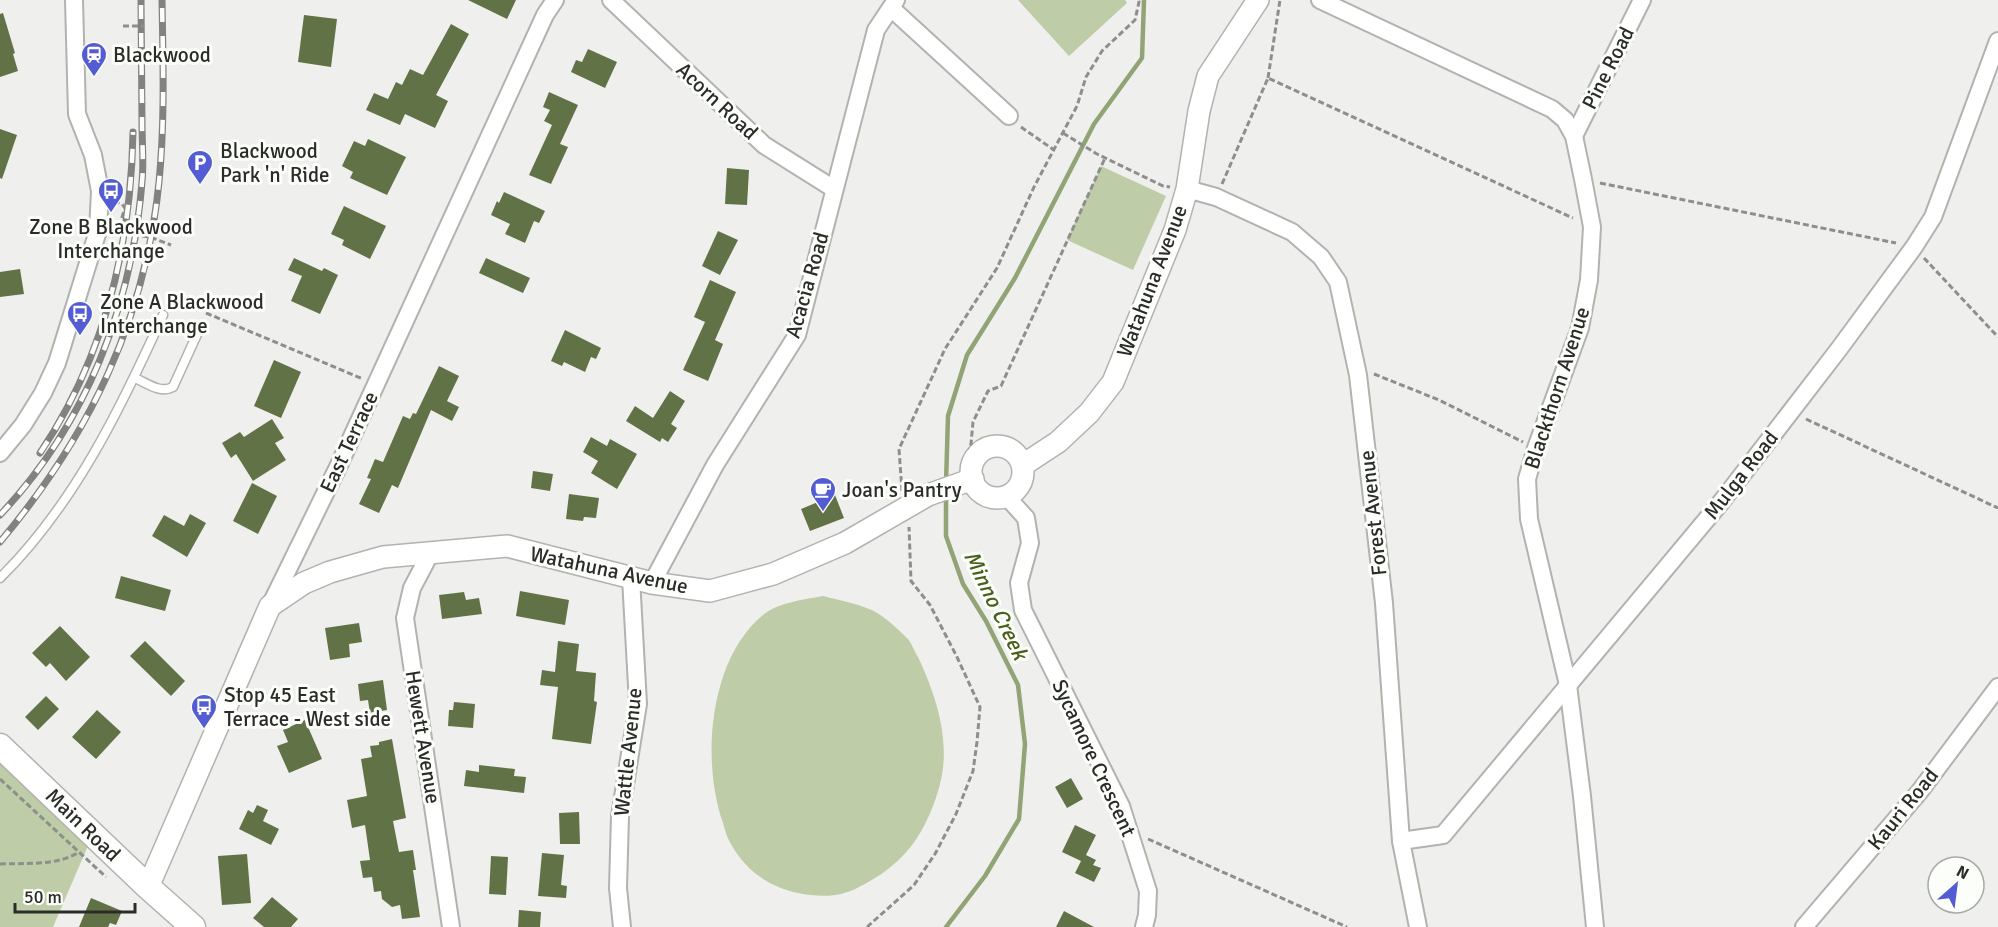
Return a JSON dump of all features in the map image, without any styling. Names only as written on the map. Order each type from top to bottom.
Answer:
[{"type":"main road","name":"Main Road","points":[[0,746],[86,843],[148,887],[193,927]]},
{"type":"street","points":[[0,453],[23,425],[43,393],[57,363],[98,231],[99,191],[93,155],[77,114],[74,0]]},
{"type":"street","name":"East Terrace","points":[[148,887],[270,606],[375,385],[545,15],[555,0]]},
{"type":"street","name":"Acorn Road","points":[[611,0],[764,145],[834,189]]},
{"type":"street","name":"Watahuna Avenue","points":[[1023,465],[1058,442],[1089,414],[1113,382],[1175,230],[1187,189],[1199,111],[1208,76],[1258,0]]},
{"type":"street","name":"Blackthorn Avenue","points":[[1320,0],[1552,109],[1565,120],[1574,136],[1592,227],[1589,280],[1580,328],[1527,478],[1529,519],[1568,686],[1595,927]]},
{"type":"street","name":"Pine Road","points":[[1574,136],[1642,0]]},
{"type":"street","points":[[894,4],[1009,116]]},
{"type":"street","name":"Acacia Road","points":[[652,583],[715,465],[797,335],[876,30],[894,4]]},
{"type":"street","name":"Mulga Road","points":[[1401,841],[1443,835],[1722,501],[1914,247],[1933,217],[1998,41]]},
{"type":"street","name":"Forest Avenue","points":[[1187,189],[1216,197],[1292,231],[1321,257],[1338,282],[1357,370],[1383,603],[1401,841],[1418,927]]},
{"type":"street","points":[[989,447],[1006,447],[1014,452],[1023,465],[1021,483],[1016,490],[1006,496],[997,498],[988,496],[963,482],[978,454],[989,447]]},
{"type":"street","name":"Watahuna Avenue","points":[[270,606],[304,583],[330,572],[383,557],[507,546],[652,583],[710,591],[772,574],[845,543],[903,509],[936,492],[963,482]]},
{"type":"street","name":"Sycamore Crescent","points":[[1006,496],[1026,518],[1030,543],[1019,583],[1023,610],[1121,806],[1148,891],[1144,927]]},
{"type":"street","name":"Hewett Avenue","points":[[431,552],[412,588],[405,618],[452,927]]},
{"type":"street","name":"Wattle Avenue","points":[[622,927],[618,888],[620,816],[638,704],[631,578]]},
{"type":"street","name":"Kauri Road","points":[[1804,927],[1920,791],[1998,687]]},
{"type":"lane","points":[[0,578],[40,533],[76,482],[135,378],[163,315]]},
{"type":"lane","points":[[135,378],[159,389],[166,390],[173,387],[199,330]]},
{"type":"path","points":[[867,927],[914,885],[935,854],[956,814],[974,771],[978,742],[980,707],[930,605],[911,581],[910,527],[903,509],[899,449],[945,349],[997,268],[1034,187],[1077,106],[1086,77],[1102,51],[1135,20],[1138,0]]},
{"type":"path","points":[[1216,197],[1268,78],[1280,0]]},
{"type":"path","points":[[123,26],[144,26]]},
{"type":"path","points":[[1268,78],[1592,227]]},
{"type":"path","points":[[1009,116],[1026,132],[1054,150]]},
{"type":"path","points":[[1063,133],[1093,152],[1163,186],[1187,189]]},
{"type":"path","points":[[963,482],[973,422],[988,391],[1001,386],[1105,158]]},
{"type":"path","points":[[1583,180],[1914,247],[1998,337]]},
{"type":"path","points":[[111,198],[124,206],[119,233],[150,237],[171,245]]},
{"type":"path","points":[[206,313],[375,385]]},
{"type":"path","points":[[1357,370],[1382,376],[1439,400],[1536,448]]},
{"type":"path","points":[[1790,412],[1998,507]]},
{"type":"path","points":[[0,779],[86,843],[110,880]]},
{"type":"path","points":[[1130,831],[1347,927]]},
{"type":"path","points":[[0,864],[50,861],[71,857],[86,843]]},
{"type":"green space","points":[[1018,0],[1125,0],[1127,3],[1069,56]]},
{"type":"green space","points":[[1101,166],[1166,196],[1133,270],[1067,240]]},
{"type":"green space","points":[[823,596],[859,605],[879,614],[909,640],[935,700],[942,730],[944,760],[941,781],[931,811],[920,833],[906,852],[880,875],[852,891],[822,896],[777,886],[759,876],[743,862],[727,837],[716,798],[712,771],[712,742],[714,712],[721,684],[731,657],[745,634],[763,615],[776,607]]},
{"type":"green space","points":[[0,746],[93,834],[53,927],[0,927]]},
{"type":"building","points":[[468,0],[516,0],[507,19]]},
{"type":"building","points":[[3,13],[18,71],[0,77],[0,14]]},
{"type":"building","points":[[304,15],[337,19],[331,67],[298,62]]},
{"type":"building","points":[[451,24],[469,34],[436,95],[448,101],[435,128],[405,114],[400,125],[366,110],[374,93],[388,99],[396,82],[402,85],[410,69],[423,75]]},
{"type":"building","points":[[588,49],[617,62],[605,88],[571,72],[576,60],[582,62]]},
{"type":"building","points":[[549,92],[578,105],[560,144],[568,147],[551,184],[529,175],[552,125],[544,121],[550,110],[543,107]]},
{"type":"building","points":[[0,129],[17,135],[2,179],[0,178]]},
{"type":"building","points":[[368,139],[406,157],[387,195],[350,178],[353,172],[342,166],[354,141],[365,146]]},
{"type":"building","points":[[727,168],[749,170],[747,205],[725,204]]},
{"type":"building","points":[[504,192],[545,211],[539,223],[534,221],[525,243],[505,234],[510,224],[491,215]]},
{"type":"building","points":[[344,206],[386,226],[370,259],[342,245],[344,240],[331,234]]},
{"type":"building","points":[[718,231],[738,240],[720,275],[702,266]]},
{"type":"building","points":[[294,258],[322,271],[324,268],[338,275],[320,314],[291,301],[302,276],[288,270]]},
{"type":"building","points":[[486,258],[530,278],[523,293],[479,273]]},
{"type":"building","points":[[20,269],[24,294],[0,297],[0,272]]},
{"type":"building","points":[[710,280],[736,292],[715,340],[723,344],[708,381],[683,370],[705,322],[694,317]]},
{"type":"building","points":[[565,330],[601,348],[596,359],[591,357],[585,372],[564,362],[562,366],[551,361]]},
{"type":"building","points":[[274,360],[301,372],[281,418],[254,406]]},
{"type":"building","points":[[439,366],[459,376],[447,401],[459,407],[452,421],[431,410],[398,488],[392,485],[379,513],[359,504],[371,479],[367,478],[375,459],[383,462],[403,416],[410,419],[413,413],[416,414]]},
{"type":"building","points":[[670,391],[685,401],[671,424],[677,428],[668,442],[662,438],[660,442],[626,421],[635,406],[653,418]]},
{"type":"building","points":[[272,419],[284,438],[275,443],[286,460],[253,481],[236,454],[231,458],[222,443],[240,432],[244,437]]},
{"type":"building","points":[[591,437],[607,446],[610,439],[637,454],[617,489],[591,473],[598,461],[583,452]]},
{"type":"building","points":[[533,471],[553,474],[550,491],[531,488]]},
{"type":"building","points":[[252,483],[277,496],[258,534],[233,521]]},
{"type":"building","points":[[569,494],[599,498],[596,518],[584,517],[583,521],[566,519]]},
{"type":"building","name":"Joan's Pantry","points":[[835,495],[844,518],[810,531],[801,509]]},
{"type":"building","points":[[190,514],[206,523],[187,557],[152,536],[164,515],[184,526]]},
{"type":"building","points":[[121,576],[171,590],[165,611],[115,598]]},
{"type":"building","points":[[520,591],[569,600],[565,625],[516,616]]},
{"type":"building","points":[[464,592],[466,600],[479,598],[482,614],[442,619],[439,595]]},
{"type":"building","points":[[359,623],[362,642],[349,644],[350,657],[330,660],[325,628]]},
{"type":"building","points":[[60,626],[90,657],[66,681],[50,663],[46,667],[32,653]]},
{"type":"building","points":[[145,641],[185,681],[171,696],[130,656]]},
{"type":"building","points":[[558,641],[579,644],[576,671],[596,673],[594,701],[597,702],[591,744],[552,739],[558,687],[540,685],[542,670],[555,672]]},
{"type":"building","points":[[383,680],[387,710],[370,713],[368,700],[360,701],[358,684]]},
{"type":"building","points":[[46,696],[59,709],[38,730],[25,717]]},
{"type":"building","points":[[454,702],[475,704],[473,728],[448,726],[449,710],[453,710]]},
{"type":"building","points":[[97,710],[121,732],[96,759],[72,737]]},
{"type":"building","points":[[305,720],[322,759],[289,773],[277,746],[288,742],[283,730]]},
{"type":"building","points":[[392,739],[406,818],[393,821],[399,852],[413,850],[416,870],[413,870],[420,917],[402,919],[400,905],[392,907],[382,899],[381,891],[374,892],[372,877],[363,878],[360,861],[370,860],[365,825],[352,828],[347,800],[367,796],[361,759],[372,757],[370,746]]},
{"type":"building","points":[[479,765],[515,769],[514,776],[526,777],[524,793],[464,786],[466,770],[479,772]]},
{"type":"building","points":[[1071,778],[1083,799],[1067,808],[1055,787]]},
{"type":"building","points":[[257,805],[268,810],[263,821],[279,829],[271,845],[239,829],[248,810],[253,813]]},
{"type":"building","points":[[579,812],[580,844],[560,844],[559,813]]},
{"type":"building","points":[[1075,825],[1096,835],[1086,855],[1096,860],[1093,865],[1101,868],[1094,882],[1075,873],[1081,861],[1062,852]]},
{"type":"building","points":[[542,853],[564,855],[561,885],[567,886],[566,898],[538,896]]},
{"type":"building","points":[[247,854],[251,903],[222,905],[218,856]]},
{"type":"building","points":[[491,856],[508,857],[506,895],[489,894]]},
{"type":"building","points":[[272,897],[298,919],[291,927],[264,927],[253,918]]},
{"type":"building","points":[[91,898],[122,911],[116,925],[110,923],[108,927],[79,927]]},
{"type":"building","points":[[519,910],[541,912],[540,927],[518,927]]},
{"type":"building","points":[[1064,911],[1094,927],[1056,927]]},
{"type":"waterway","name":"Minno Creek","points":[[946,483],[948,416],[967,355],[1015,278],[1094,124],[1142,58],[1144,0]]},
{"type":"waterway","name":"Minno Creek","points":[[946,494],[946,536],[963,584],[986,621],[1018,685],[1025,744],[1019,819],[985,876],[946,927]]},
{"type":"railway","points":[[0,515],[30,480],[57,442],[80,402],[100,361],[128,274],[137,228],[143,175],[141,0]]},
{"type":"railway","points":[[0,542],[32,502],[86,418],[108,374],[141,282],[152,233],[161,159],[162,0]]},
{"type":"railway","points":[[40,453],[81,379],[110,300],[127,217],[133,132]]},
{"type":"place","name":"Blackwood","points":[[94,78]]},
{"type":"place","name":"Blackwood Park 'n' Ride","points":[[200,186]]},
{"type":"place","name":"Zone B Blackwood Interchange","points":[[111,214]]},
{"type":"place","name":"Zone A Blackwood Interchange","points":[[80,337]]},
{"type":"place","name":"Joan's Pantry","points":[[823,513]]},
{"type":"place","name":"Stop 45 East Terrace - West side","points":[[204,730]]}]
